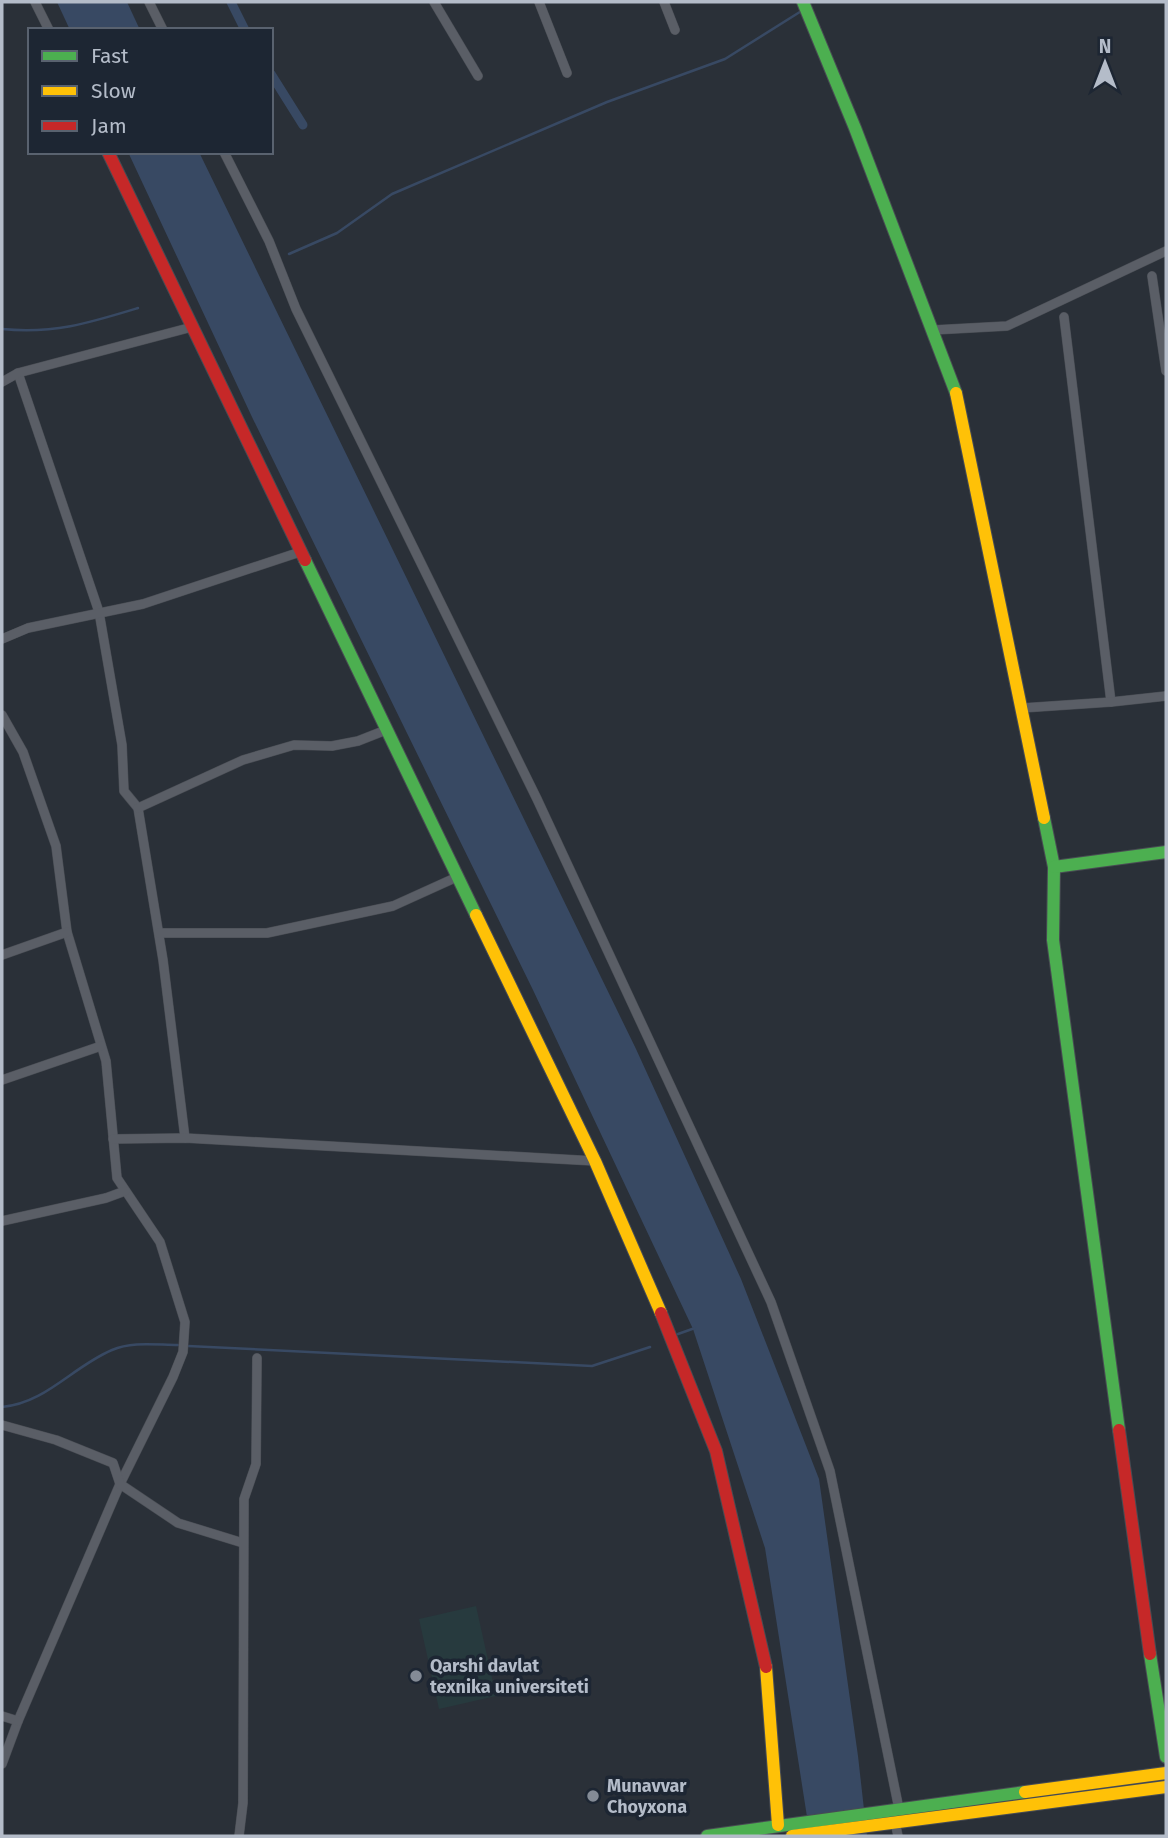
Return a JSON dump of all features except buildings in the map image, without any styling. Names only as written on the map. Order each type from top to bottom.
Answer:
[{"type":"street","points":[[35,2],[48,28]]},
{"type":"street","points":[[149,2],[162,28]]},
{"type":"street","points":[[434,2],[478,76]]},
{"type":"street","points":[[539,2],[567,73]]},
{"type":"street","points":[[664,2],[675,30]]},
{"type":"street","points":[[803,2],[957,395],[1022,708],[1054,867],[1054,940],[1166,1758]]},
{"type":"street","points":[[109,154],[595,1161],[682,1362],[716,1451],[766,1661],[789,1830]]},
{"type":"street","points":[[225,154],[269,241],[296,309],[537,799],[771,1303],[830,1471],[898,1836]]},
{"type":"street","points":[[933,330],[1007,327],[1166,251]]},
{"type":"street","points":[[1152,276],[1161,305],[1166,370]]},
{"type":"street","points":[[1064,317],[1111,702]]},
{"type":"street","points":[[2,382],[18,373],[192,327]]},
{"type":"street","points":[[18,373],[99,612],[122,745],[124,792],[138,808],[159,933],[185,1139]]},
{"type":"street","points":[[2,639],[28,628],[143,604],[300,552]]},
{"type":"street","points":[[1022,708],[1166,695]]},
{"type":"street","points":[[2,715],[23,752],[56,846],[67,932],[106,1061],[117,1178],[160,1242],[185,1322],[183,1352],[173,1377],[120,1484],[18,1721],[2,1765]]},
{"type":"street","points":[[138,808],[243,760],[294,744],[332,746],[358,741],[386,730]]},
{"type":"street","points":[[1054,867],[1166,852]]},
{"type":"street","points":[[159,933],[267,933],[393,906],[457,877]]},
{"type":"street","points":[[2,955],[67,932]]},
{"type":"street","points":[[2,1080],[101,1046]]},
{"type":"street","points":[[113,1139],[185,1139],[595,1161]]},
{"type":"street","points":[[2,1221],[106,1198],[125,1191]]},
{"type":"street","points":[[239,1836],[243,1803],[244,1499],[256,1464],[257,1358]]},
{"type":"street","points":[[2,1425],[56,1440],[113,1463],[120,1484],[178,1523],[243,1543]]},
{"type":"street","points":[[2,1716],[18,1721]]},
{"type":"street","points":[[707,1836],[789,1830],[893,1816],[1166,1773]]},
{"type":"street","points":[[893,1816],[1166,1787]]},
{"type":"green space","points":[[476,1606],[496,1696],[439,1709],[419,1619]]},
{"type":"water","points":[[57,2],[127,2],[139,28],[69,28]]},
{"type":"water","points":[[129,154],[200,154],[636,1049],[741,1279],[819,1479],[867,1836],[810,1836],[765,1548],[693,1329],[533,990],[252,417]]},
{"type":"waterway","points":[[231,2],[244,28]]},
{"type":"waterway","points":[[289,254],[337,233],[392,194],[607,102],[725,59],[803,10]]},
{"type":"waterway","points":[[273,77],[303,125]]},
{"type":"waterway","points":[[2,329],[55,329],[138,308]]},
{"type":"waterway","points":[[678,1334],[695,1328]]},
{"type":"waterway","points":[[2,1407],[18,1404],[46,1392],[98,1357],[120,1347],[145,1344],[178,1345]]},
{"type":"waterway","points":[[188,1346],[592,1366],[650,1347]]},
{"type":"traffic: fast","points":[[803,2],[855,128],[956,393]]},
{"type":"traffic: fast","points":[[305,560],[476,915]]},
{"type":"traffic: fast","points":[[1044,818],[1054,867],[1053,940],[1119,1430]]},
{"type":"traffic: fast","points":[[1054,867],[1166,852]]},
{"type":"traffic: fast","points":[[1150,1654],[1166,1757]]},
{"type":"traffic: fast","points":[[707,1836],[1025,1792]]},
{"type":"traffic: slow","points":[[956,393],[1044,818]]},
{"type":"traffic: slow","points":[[476,915],[595,1161],[661,1313]]},
{"type":"traffic: slow","points":[[766,1667],[778,1825]]},
{"type":"traffic: slow","points":[[1025,1792],[1166,1773]]},
{"type":"traffic: slow","points":[[792,1836],[1166,1787]]},
{"type":"traffic: jam","points":[[109,154],[305,560]]},
{"type":"traffic: jam","points":[[661,1313],[716,1451],[766,1667]]},
{"type":"traffic: jam","points":[[1119,1430],[1150,1654]]},
{"type":"place","name":"Qarshi davlat texnika universiteti","points":[[416,1676]]},
{"type":"place","name":"Munavvar Choyxona","points":[[593,1796]]}]
